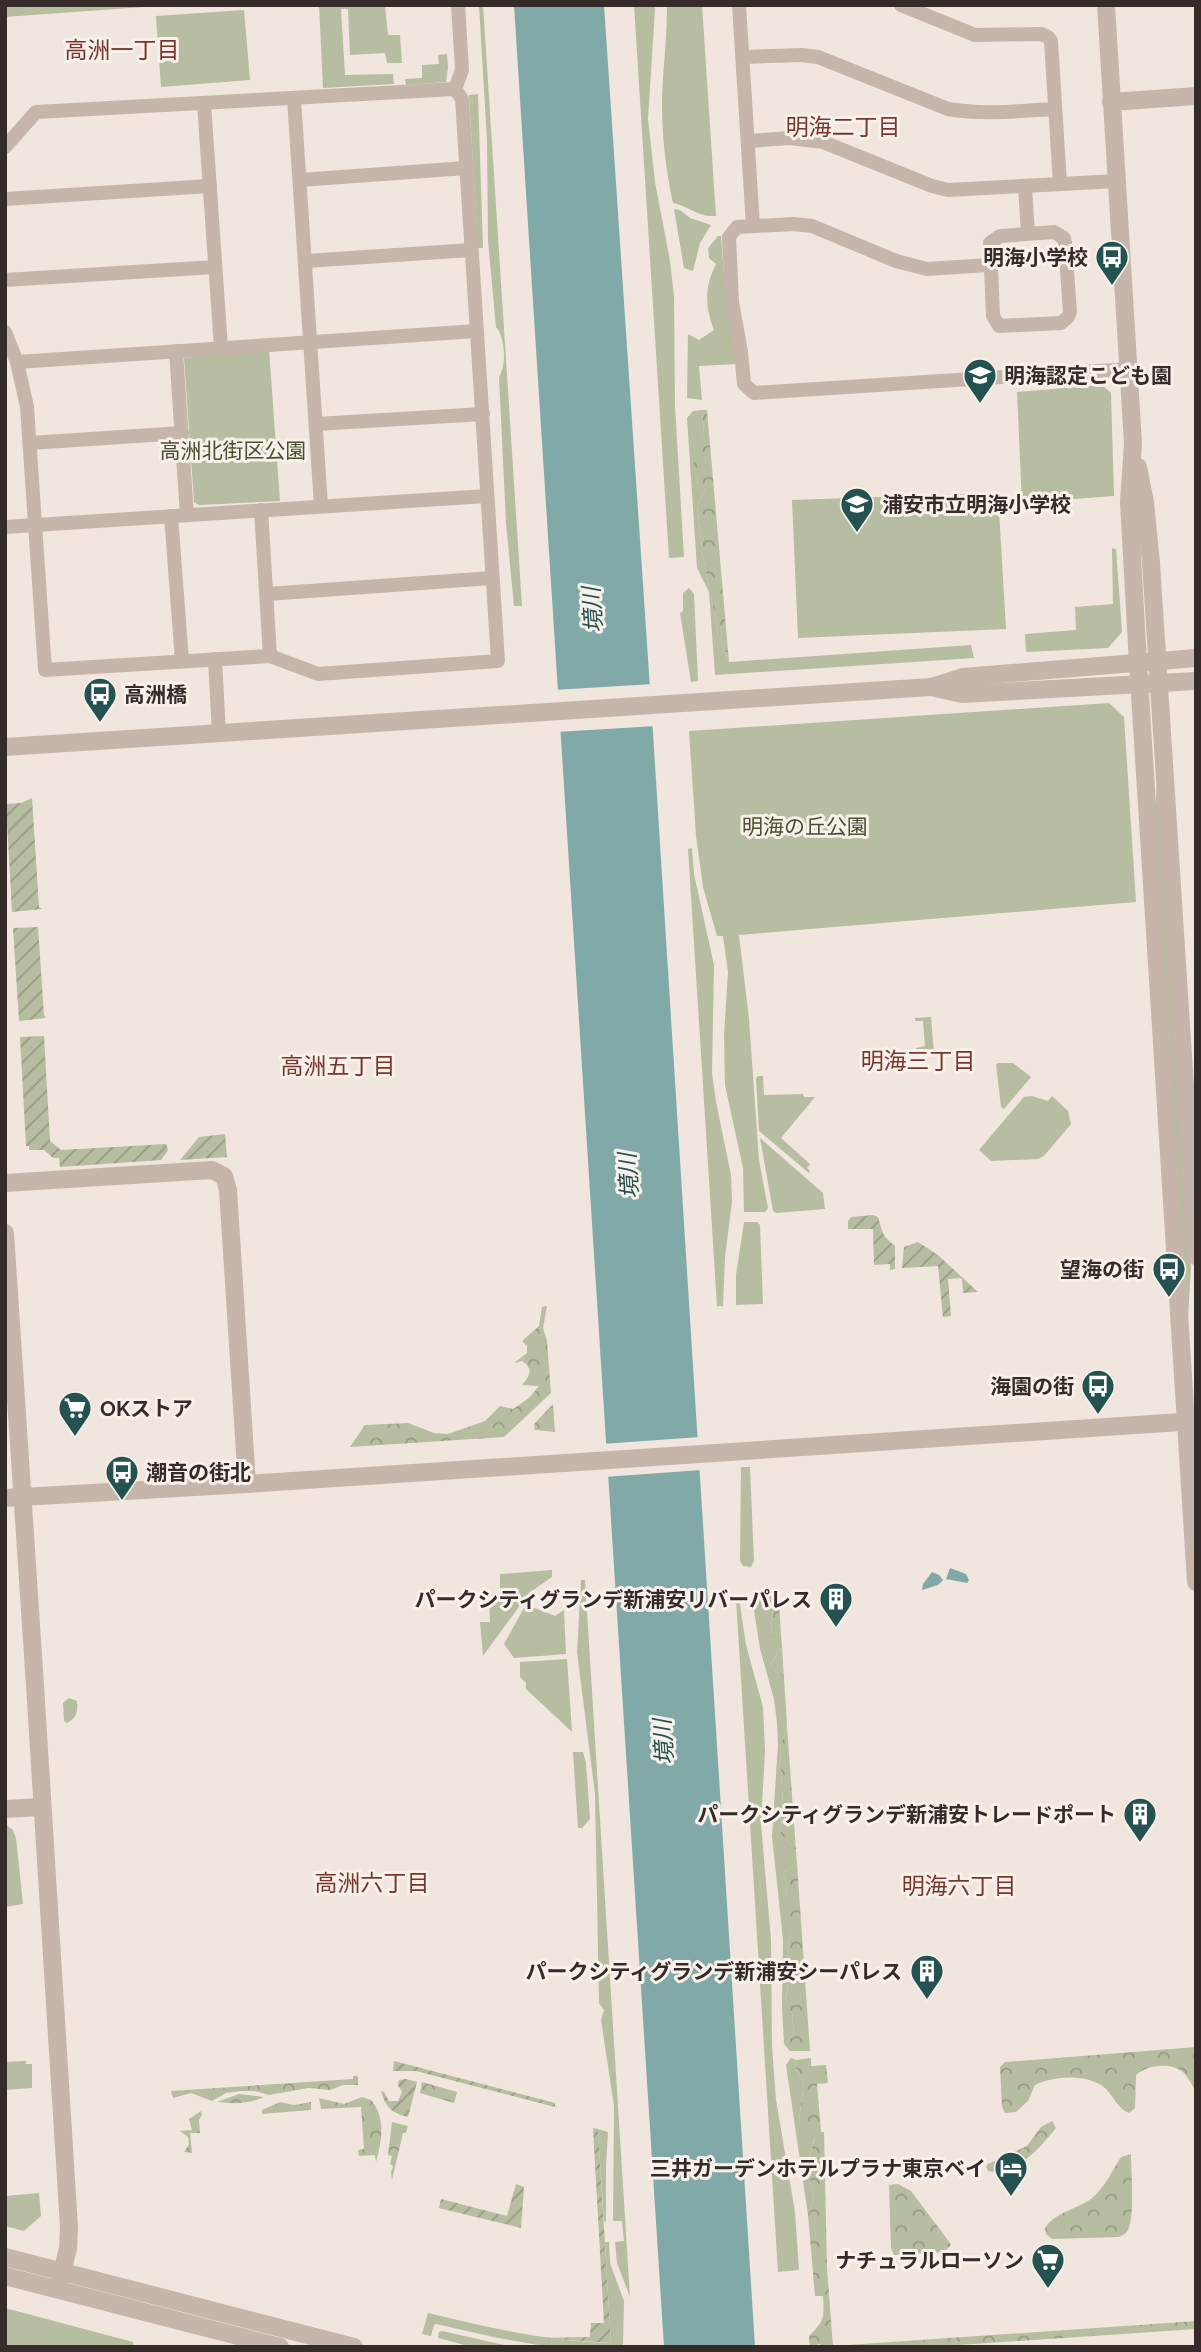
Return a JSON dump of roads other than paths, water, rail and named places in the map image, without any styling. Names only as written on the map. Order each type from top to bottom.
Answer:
[{"type":"street","points":[[455,89],[462,70],[458,5]]},
{"type":"street","points":[[739,5],[753,226]]},
{"type":"street","points":[[901,5],[975,35],[1041,34],[1048,37],[1051,41],[1060,184]]},
{"type":"street","points":[[1106,5],[1133,443],[1129,502],[1139,685],[1191,1421],[1196,1582]]},
{"type":"street","points":[[743,57],[818,57],[948,108],[963,111],[977,113],[1054,109]]},
{"type":"street","points":[[5,147],[36,112],[455,89]]},
{"type":"street","points":[[5,332],[17,362],[27,407],[45,670],[270,656],[318,674],[498,661],[462,99],[455,89]]},
{"type":"street","points":[[1111,102],[1196,96]]},
{"type":"street","points":[[294,99],[321,506]]},
{"type":"street","points":[[204,104],[221,348]]},
{"type":"street","points":[[749,141],[790,138],[822,142],[948,190],[1117,181]]},
{"type":"street","points":[[300,180],[466,168]]},
{"type":"street","points":[[5,199],[210,186]]},
{"type":"street","points":[[1025,187],[1028,233]]},
{"type":"street","points":[[989,265],[927,269],[896,261],[812,226],[794,224],[737,227],[729,237],[732,302],[744,384],[754,393],[1129,369]]},
{"type":"street","points":[[1054,232],[1064,238],[1070,312],[1064,321],[999,326],[993,316],[989,247],[994,238],[1028,233],[1054,232]]},
{"type":"street","points":[[306,261],[471,250]]},
{"type":"street","points":[[5,280],[215,267]]},
{"type":"street","points":[[17,362],[477,331]]},
{"type":"street","points":[[176,351],[187,515]]},
{"type":"street","points":[[316,424],[482,414]]},
{"type":"street","points":[[30,443],[182,433]]},
{"type":"street","points":[[1133,443],[1145,502],[1158,662],[1196,1255]]},
{"type":"street","points":[[5,527],[487,496]]},
{"type":"street","points":[[261,510],[270,656]]},
{"type":"street","points":[[171,516],[182,662]]},
{"type":"street","points":[[267,594],[492,578]]},
{"type":"street","points":[[5,747],[932,687],[963,677],[1196,658]]},
{"type":"street","points":[[215,659],[219,734]]},
{"type":"street","points":[[932,687],[962,694],[1196,681]]},
{"type":"street","points":[[5,1183],[212,1170],[224,1176],[228,1190],[247,1484]]},
{"type":"street","points":[[5,1233],[25,1497],[41,1807],[69,2227],[68,2248],[60,2281]]},
{"type":"street","points":[[5,1498],[1191,1421]]},
{"type":"street","points":[[5,1809],[41,1807]]},
{"type":"street","points":[[5,2257],[60,2281],[280,2347]]},
{"type":"street","points":[[5,2276],[60,2281],[354,2347]]},
{"type":"water","name":"境川","points":[[514,5],[604,5],[755,2347],[664,2347]]},
{"type":"water","points":[[950,1568],[966,1574],[969,1580],[967,1583],[946,1579]]},
{"type":"water","points":[[932,1572],[943,1580],[938,1585],[922,1590],[923,1584]]},
{"type":"place","name":"明海小学校","points":[[1112,287]]},
{"type":"place","name":"明海認定こども園","points":[[980,405]]},
{"type":"place","name":"浦安市立明海小学校","points":[[857,534]]},
{"type":"place","name":"高洲橋","points":[[100,724]]},
{"type":"place","name":"望海の街","points":[[1169,1299]]},
{"type":"place","name":"海園の街","points":[[1098,1416]]},
{"type":"place","name":"OKストア","points":[[75,1438]]},
{"type":"place","name":"潮音の街北","points":[[122,1502]]},
{"type":"place","name":"パークシティグランデ新浦安リバーパレス","points":[[836,1629]]},
{"type":"place","name":"パークシティグランデ新浦安トレードポート","points":[[1140,1844]]},
{"type":"place","name":"パークシティグランデ新浦安シーパレス","points":[[927,2001]]},
{"type":"place","name":"三井ガーデンホテルプラナ東京ベイ","points":[[1011,2198]]},
{"type":"place","name":"ナチュラルローソン","points":[[1048,2290]]},
{"type":"district","name":"高洲一丁目","points":[[122,49]]},
{"type":"district","name":"明海二丁目","points":[[843,126]]},
{"type":"district","name":"明海三丁目","points":[[918,1060]]},
{"type":"district","name":"高洲五丁目","points":[[338,1065]]},
{"type":"district","name":"高洲六丁目","points":[[372,1882]]},
{"type":"district","name":"明海六丁目","points":[[959,1885]]},
{"type":"park label","name":"高洲北街区公園","points":[[233,450]]},
{"type":"park label","name":"明海の丘公園","points":[[805,826]]}]
